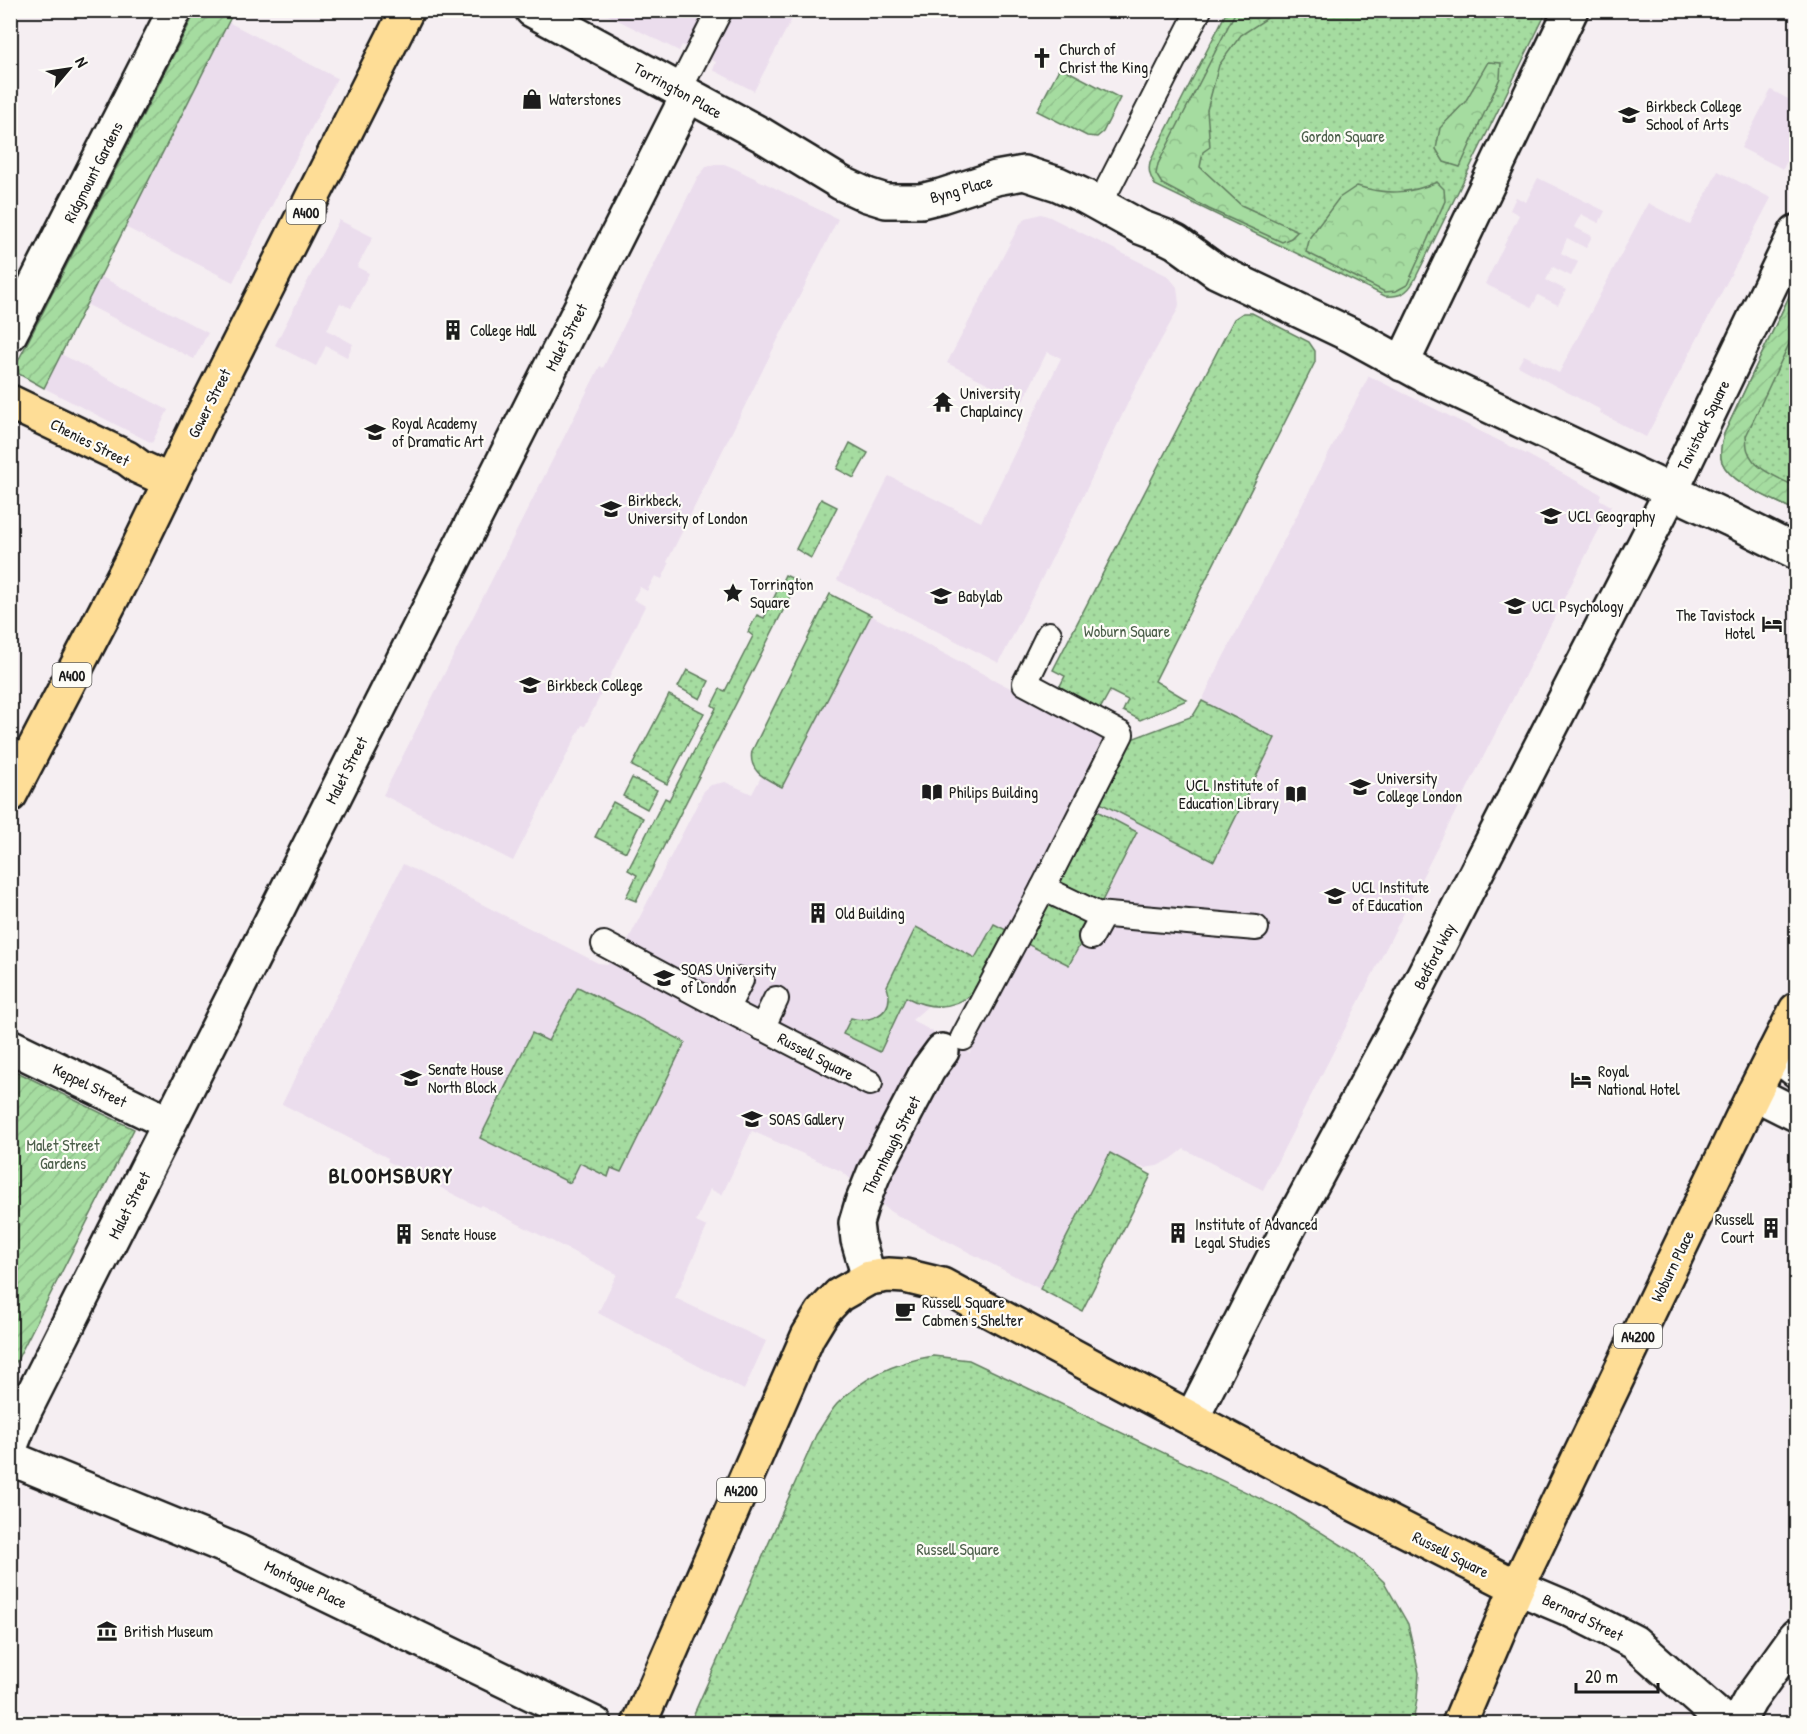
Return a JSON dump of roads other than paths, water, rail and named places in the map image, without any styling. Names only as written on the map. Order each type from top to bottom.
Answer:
[{"type":"main road","name":"Gower Street","points":[[10,795],[134,556],[407,10]]},
{"type":"main road","name":"Chenies Street","points":[[10,402],[170,481]]},
{"type":"main road","name":"Woburn Place","points":[[1517,1587],[1754,1093],[1785,1061],[1797,1010]]},
{"type":"main road","name":"Russell Square","points":[[639,1724],[808,1336],[822,1313],[840,1295],[869,1278],[888,1275],[906,1276],[942,1285],[1305,1479],[1517,1587]]},
{"type":"main road","name":"A4200","points":[[1459,1724],[1517,1587]]},
{"type":"street","name":"Ridgmount Gardens","points":[[10,334],[175,10]]},
{"type":"street","name":"Torrington Place","points":[[532,10],[762,135],[822,171]]},
{"type":"street","points":[[683,93],[720,10]]},
{"type":"street","points":[[1199,10],[1104,195],[1140,227],[1176,242],[1216,271],[1351,335],[1402,364],[1797,552]]},
{"type":"street","points":[[1402,364],[1571,10]]},
{"type":"street","name":"Malet Street","points":[[10,1448],[25,1410],[599,272],[683,93]]},
{"type":"street","name":"Byng Place","points":[[822,171],[867,195],[886,201],[921,201],[996,178],[1024,173],[1104,195]]},
{"type":"street","name":"Tavistock Square","points":[[1671,492],[1797,232]]},
{"type":"street","name":"Bedford Way","points":[[1192,1418],[1288,1229],[1397,1028],[1671,492]]},
{"type":"street","points":[[953,1045],[1043,888],[1121,734],[1025,683],[1049,634]]},
{"type":"street","points":[[1043,888],[1097,914],[1256,928]]},
{"type":"street","points":[[1091,937],[1103,915]]},
{"type":"street","name":"Russell Square","points":[[604,944],[870,1083]]},
{"type":"street","points":[[726,1009],[741,980]]},
{"type":"street","name":"Russell Square","points":[[762,1028],[776,999]]},
{"type":"street","name":"Thornhaugh Street","points":[[869,1278],[858,1240],[856,1223],[862,1203],[874,1173],[928,1070],[953,1045]]},
{"type":"street","name":"Keppel Street","points":[[10,1046],[169,1123]]},
{"type":"street","points":[[1754,1093],[1797,1114]]},
{"type":"street","name":"Montague Place","points":[[10,1458],[239,1552],[595,1724]]},
{"type":"street","name":"Bernard Street","points":[[1517,1587],[1565,1607],[1634,1642],[1726,1724]]},
{"type":"street","points":[[1737,1724],[1750,1700],[1797,1636]]},
{"type":"place","name":"Church of Christ the King","points":[[1042,58]]},
{"type":"place","name":"Waterstones","points":[[532,99]]},
{"type":"place","name":"Birkbeck College School of Arts","points":[[1629,115]]},
{"type":"place","name":"College Hall","points":[[453,330]]},
{"type":"place","name":"University Chaplaincy","points":[[943,402]]},
{"type":"place","name":"Royal Academy of Dramatic Art","points":[[375,432]]},
{"type":"place","name":"Birkbeck, University of London","points":[[611,509]]},
{"type":"place","name":"UCL Geography","points":[[1551,516]]},
{"type":"place","name":"Torrington Square","points":[[733,593]]},
{"type":"place","name":"Babylab","points":[[941,596]]},
{"type":"place","name":"UCL Psychology","points":[[1515,606]]},
{"type":"place","name":"The Tavistock Hotel","points":[[1772,624]]},
{"type":"place","name":"Birkbeck College","points":[[530,685]]},
{"type":"place","name":"University College London","points":[[1360,787]]},
{"type":"place","name":"Philips Building","points":[[932,792]]},
{"type":"place","name":"UCL Institute of Education Library","points":[[1296,794]]},
{"type":"place","name":"UCL Institute of Education","points":[[1335,896]]},
{"type":"place","name":"Old Building","points":[[818,913]]},
{"type":"place","name":"SOAS University of London","points":[[664,978]]},
{"type":"place","name":"Senate House North Block","points":[[411,1078]]},
{"type":"place","name":"Royal National Hotel","points":[[1581,1080]]},
{"type":"place","name":"SOAS Gallery","points":[[752,1119]]},
{"type":"place","name":"Russell Court","points":[[1771,1228]]},
{"type":"place","name":"Institute of Advanced Legal Studies","points":[[1178,1233]]},
{"type":"place","name":"Senate House","points":[[404,1234]]},
{"type":"place","name":"Russell Square Cabmen's Shelter","points":[[905,1311]]},
{"type":"place","name":"British Museum","points":[[107,1631]]},
{"type":"district","name":"BLOOMSBURY","points":[[391,1175]]},
{"type":"park label","name":"Gordon Square","points":[[1343,136]]},
{"type":"park label","name":"Woburn Square","points":[[1127,631]]},
{"type":"park label","name":"Malet Street Gardens","points":[[63,1154]]}]
